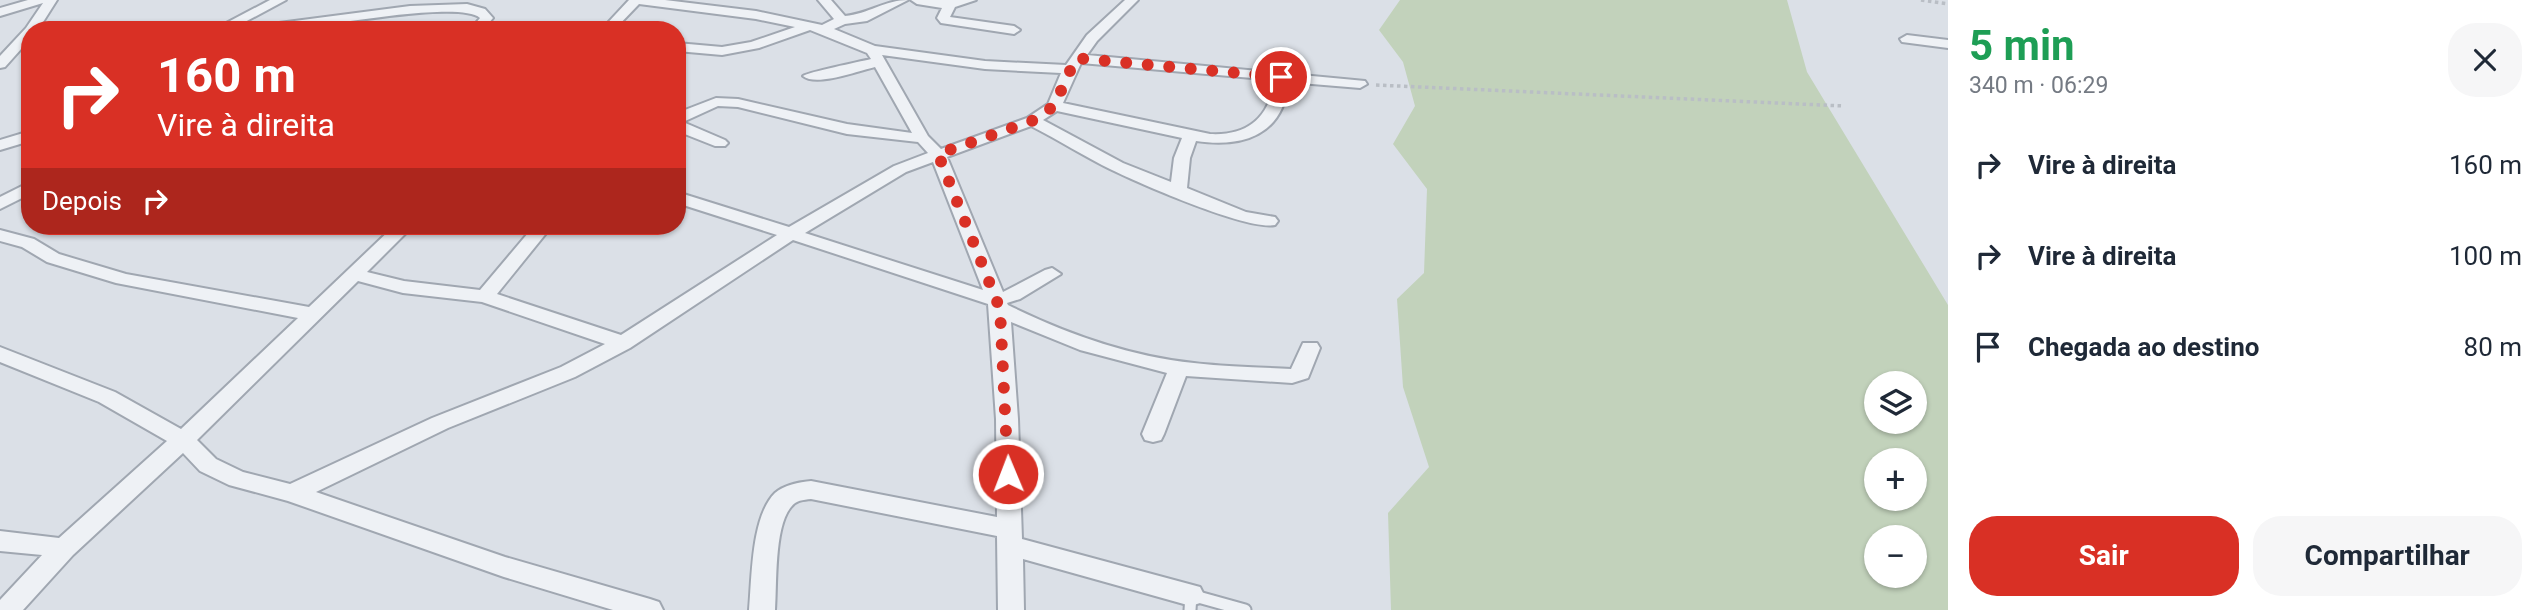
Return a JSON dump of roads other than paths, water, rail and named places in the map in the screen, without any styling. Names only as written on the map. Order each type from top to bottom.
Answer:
[{"type":"street","points":[[0,12],[41,0]]},
{"type":"street","points":[[36,21],[51,0]]},
{"type":"street","points":[[237,21],[280,0]]},
{"type":"street","points":[[616,21],[636,0],[756,15],[817,28],[876,55],[985,65],[1073,64],[1360,84]]},
{"type":"street","points":[[824,0],[842,20]]},
{"type":"street","points":[[686,48],[722,51],[779,39],[842,20],[863,18],[902,0]]},
{"type":"street","points":[[917,0],[950,5],[970,0]]},
{"type":"street","points":[[292,493],[440,422],[568,372],[623,343],[832,207],[900,169],[1032,121],[1054,106],[1073,64],[1091,37],[1132,0]]},
{"type":"street","points":[[950,5],[943,18],[945,20],[1014,30]]},
{"type":"street","points":[[325,21],[410,10],[467,9],[481,12],[486,18],[484,21]]},
{"type":"street","points":[[1907,39],[1948,44]]},
{"type":"street","points":[[2,61],[21,40]]},
{"type":"street","points":[[810,76],[831,74],[876,55]]},
{"type":"street","points":[[876,55],[922,138],[938,154],[998,305],[1007,419],[1011,610]]},
{"type":"street","points":[[2,61],[21,58]]},
{"type":"street","points":[[1054,106],[1191,134],[1235,138],[1266,121],[1278,105],[1281,77]]},
{"type":"street","points":[[686,115],[716,102],[738,103],[847,129],[896,137],[922,138]]},
{"type":"street","points":[[1032,121],[1117,166],[1242,216],[1269,221]]},
{"type":"street","points":[[686,129],[720,143]]},
{"type":"street","points":[[1178,191],[1182,158],[1191,134]]},
{"type":"street","points":[[0,145],[21,139]]},
{"type":"street","points":[[0,204],[21,192]]},
{"type":"street","points":[[686,200],[998,305],[1022,321],[1108,351],[1179,368],[1292,376],[1301,373],[1310,348]]},
{"type":"street","points":[[0,234],[27,243],[53,258],[123,279],[314,314]]},
{"type":"street","points":[[7,610],[64,548],[183,440],[395,235]]},
{"type":"street","points":[[485,296],[536,235]]},
{"type":"street","points":[[354,274],[415,289],[485,296],[623,343]]},
{"type":"street","points":[[998,305],[1052,274]]},
{"type":"street","points":[[0,354],[107,397],[183,440],[208,465],[237,479],[292,493],[504,567],[650,610]]},
{"type":"street","points":[[1153,434],[1179,368]]},
{"type":"street","points":[[762,610],[769,537],[782,502],[797,492],[811,490],[1010,538],[1191,603]]},
{"type":"street","points":[[0,541],[64,548]]},
{"type":"lane","points":[[1191,603],[1245,610]]}]
